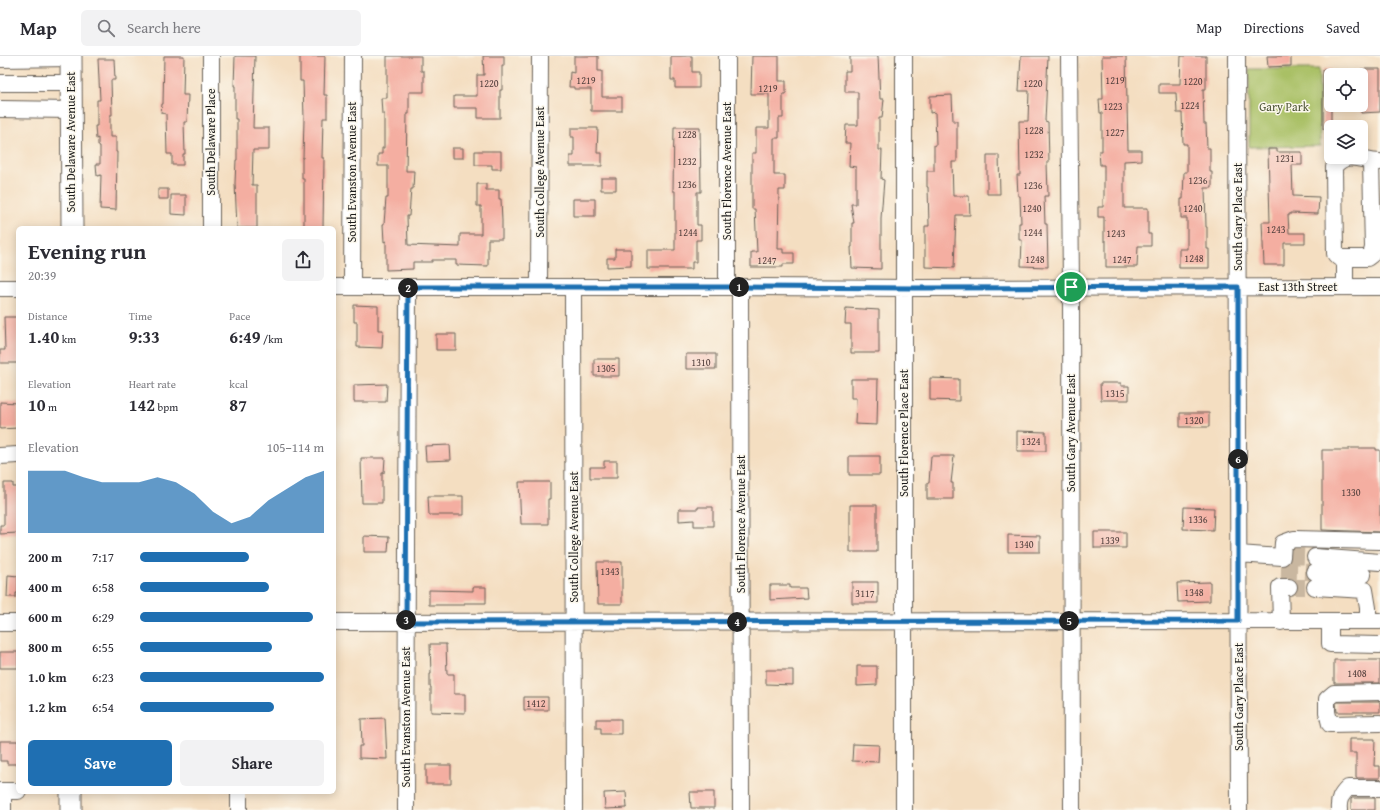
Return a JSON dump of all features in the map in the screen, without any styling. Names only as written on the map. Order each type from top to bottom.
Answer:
[{"type":"main road","name":"South Delaware Avenue East","points":[[71,57],[72,226]]},
{"type":"main road","points":[[72,794],[72,810]]},
{"type":"street","name":"South Delaware Place","points":[[211,56],[211,226]]},
{"type":"street","name":"South Evanston Avenue East","points":[[352,287],[353,56]]},
{"type":"street","name":"South College Avenue East","points":[[539,287],[540,56]]},
{"type":"street","name":"South Florence Avenue East","points":[[727,56],[734,287],[741,622],[741,810]]},
{"type":"street","name":"South Florence Place East","points":[[904,56],[904,810]]},
{"type":"street","name":"South Gary Avenue East","points":[[1069,56],[1072,810]]},
{"type":"street","name":"South Gary Place East","points":[[1237,56],[1238,810]]},
{"type":"street","points":[[0,59],[71,57]]},
{"type":"street","points":[[0,83],[71,83]]},
{"type":"street","points":[[0,109],[71,110]]},
{"type":"street","points":[[1347,158],[1357,158],[1376,162],[1376,243],[1371,255],[1367,258],[1339,258],[1335,254],[1334,167],[1339,161],[1347,158]]},
{"type":"street","points":[[1345,258],[1345,287]]},
{"type":"street","name":"East 13th Street","points":[[336,287],[1380,287]]},
{"type":"street","name":"South Evanston Avenue East","points":[[406,810],[408,287]]},
{"type":"street","name":"South College Avenue East","points":[[573,287],[574,810]]},
{"type":"street","points":[[0,288],[16,288]]},
{"type":"street","points":[[0,456],[16,456]]},
{"type":"street","points":[[1281,622],[1284,572],[1283,542],[1294,539],[1380,541]]},
{"type":"street","points":[[1238,554],[1284,572]]},
{"type":"street","points":[[1363,575],[1315,572],[1363,575],[1380,562]]},
{"type":"street","points":[[336,622],[1374,621],[1368,608],[1363,575]]},
{"type":"street","points":[[1330,621],[1330,644],[1380,645]]},
{"type":"street","points":[[0,623],[16,623]]},
{"type":"street","points":[[1380,692],[1334,693],[1327,699],[1327,712],[1330,724],[1380,723]]},
{"type":"street","points":[[1340,810],[1339,804],[1342,794],[1348,788],[1380,788]]},
{"type":"street","points":[[3,810],[7,791]]},
{"type":"street","points":[[239,794],[239,810]]},
{"type":"green space","name":"Gary Park","points":[[1249,69],[1319,69],[1320,146],[1249,147]]},
{"type":"building","points":[[164,56],[184,56],[183,95],[188,95],[187,122],[184,122],[185,154],[183,154],[183,165],[172,165],[172,154],[167,154],[166,114],[161,113],[163,104]]},
{"type":"building","points":[[235,56],[255,56],[253,128],[269,128],[269,150],[253,150],[252,185],[257,185],[257,226],[237,226],[235,183],[237,160],[237,119],[235,119]]},
{"type":"building","points":[[300,56],[325,56],[324,95],[327,95],[327,118],[323,118],[323,226],[304,226],[304,179],[302,179],[304,119],[303,81],[300,81]]},
{"type":"building","points":[[387,56],[421,56],[421,71],[424,71],[424,92],[409,92],[406,171],[414,171],[409,216],[407,216],[408,245],[460,247],[460,234],[481,234],[481,206],[477,206],[477,184],[486,184],[486,190],[499,190],[502,221],[502,239],[488,239],[488,266],[456,265],[456,260],[432,260],[432,262],[413,262],[413,269],[386,270],[386,241],[384,242],[383,224],[386,198],[388,198],[388,166],[378,166],[378,154],[382,154],[382,148],[384,148],[384,114],[382,114],[381,98],[387,98]]},
{"type":"building","points":[[483,56],[504,56],[504,66],[502,66],[502,90],[500,90],[500,118],[478,118],[478,108],[454,108],[454,96],[477,96],[477,75],[484,75]]},
{"type":"building","points":[[574,56],[598,56],[598,71],[602,71],[602,97],[622,97],[622,111],[591,111],[591,89],[574,89],[574,87],[569,87],[570,72],[574,73]]},
{"type":"building","points":[[671,56],[692,56],[692,72],[699,72],[699,88],[675,88],[675,80],[671,80]]},
{"type":"building","points":[[752,56],[779,56],[779,81],[786,81],[786,94],[783,94],[783,118],[779,118],[779,138],[774,138],[774,175],[785,175],[785,190],[779,190],[778,249],[783,249],[783,253],[794,253],[794,264],[783,264],[783,267],[751,267],[751,252],[757,252],[755,209],[752,209],[752,153],[756,153],[756,128],[769,128],[769,94],[751,94]]},
{"type":"building","points":[[850,56],[878,56],[880,99],[884,99],[882,118],[879,118],[879,150],[882,150],[881,179],[884,180],[881,218],[881,269],[852,268],[852,223],[854,223],[851,204],[856,204],[856,167],[849,166],[850,143],[845,143],[846,125],[858,125],[858,92],[845,92],[845,71],[850,71]]},
{"type":"building","points":[[1021,56],[1048,56],[1045,121],[1048,122],[1049,162],[1047,162],[1048,196],[1044,196],[1045,224],[1047,224],[1048,267],[1021,266],[1022,240],[1019,240],[1019,223],[1021,223],[1020,196],[1018,196],[1017,175],[1020,175],[1019,121],[1028,121],[1029,91],[1019,91]]},
{"type":"building","points":[[1102,56],[1126,56],[1128,150],[1141,150],[1141,160],[1124,161],[1124,208],[1148,208],[1148,234],[1151,234],[1151,246],[1138,246],[1137,267],[1106,267],[1104,217],[1098,217],[1098,207],[1103,207],[1104,199],[1104,165],[1100,165],[1099,151],[1102,151],[1102,113],[1100,113],[1099,99],[1103,99]]},
{"type":"building","points":[[1181,56],[1206,56],[1206,89],[1203,89],[1204,124],[1206,124],[1207,148],[1210,148],[1210,172],[1212,172],[1212,188],[1205,188],[1209,268],[1179,268],[1179,249],[1187,249],[1187,218],[1181,218],[1181,199],[1183,199],[1184,172],[1187,172],[1187,144],[1183,144],[1182,113],[1177,113],[1176,93],[1159,93],[1159,84],[1180,84]]},
{"type":"building","points":[[1267,56],[1291,56],[1291,66],[1268,67]]},
{"type":"building","points":[[98,59],[114,59],[115,80],[111,80],[112,115],[110,115],[110,137],[116,137],[116,210],[100,209],[101,175],[97,176],[96,164],[100,164],[100,146],[98,146],[98,138],[96,139],[95,126],[97,126],[97,100],[100,100]]},
{"type":"building","points":[[1324,69],[1324,112],[1331,112],[1331,120],[1324,120],[1323,129]]},
{"type":"building","points":[[1368,69],[1380,69],[1380,112],[1361,113],[1368,112]]},
{"type":"building","points":[[952,95],[953,121],[957,121],[957,162],[952,162],[953,196],[969,196],[970,215],[956,215],[954,268],[925,267],[925,226],[929,226],[927,171],[934,171],[934,145],[936,145],[935,112],[930,113],[930,96]]},
{"type":"building","points":[[674,127],[700,127],[701,192],[697,192],[697,225],[701,225],[701,240],[696,240],[696,262],[692,262],[692,269],[648,269],[648,250],[675,250],[675,191],[673,191]]},
{"type":"building","points":[[571,128],[598,128],[597,153],[602,153],[602,166],[570,166],[570,156],[574,156],[574,137],[571,137]]},
{"type":"building","points":[[452,148],[463,148],[463,158],[452,158]]},
{"type":"building","points":[[1268,149],[1277,149],[1277,152],[1302,152],[1302,165],[1292,165],[1293,196],[1319,197],[1318,214],[1290,213],[1290,215],[1288,215],[1289,233],[1305,233],[1305,243],[1284,243],[1284,265],[1264,265],[1262,222],[1270,222]]},
{"type":"building","points":[[475,151],[501,151],[501,169],[492,169],[492,165],[475,165]]},
{"type":"building","points":[[987,155],[999,155],[1000,194],[987,194]]},
{"type":"building","points":[[601,178],[616,178],[616,190],[601,190]]},
{"type":"building","points":[[158,189],[168,189],[168,199],[158,199]]},
{"type":"building","points":[[171,195],[186,195],[186,215],[171,214]]},
{"type":"building","points":[[573,199],[595,199],[595,216],[573,216]]},
{"type":"building","points":[[615,249],[631,249],[631,266],[607,267],[607,258],[615,258]]},
{"type":"building","points":[[354,305],[378,306],[378,330],[383,330],[382,348],[357,347],[357,322],[354,322]]},
{"type":"building","points":[[846,308],[879,310],[879,353],[851,353],[851,324],[845,324]]},
{"type":"building","points":[[4,317],[16,317],[16,363],[0,363],[0,350],[5,350]]},
{"type":"building","points":[[436,334],[456,334],[456,350],[436,350]]},
{"type":"building","points":[[686,354],[716,354],[716,369],[686,369]]},
{"type":"building","points":[[594,359],[619,359],[619,376],[594,376]]},
{"type":"building","points":[[930,378],[959,379],[959,401],[930,400]]},
{"type":"building","points":[[851,379],[878,379],[877,425],[855,424],[856,398],[851,398]]},
{"type":"building","points":[[1100,383],[1121,383],[1121,386],[1129,386],[1129,400],[1101,400]]},
{"type":"building","points":[[387,384],[386,402],[354,402],[354,385]]},
{"type":"building","points":[[0,402],[16,403],[16,428],[0,429]]},
{"type":"building","points":[[1180,413],[1209,413],[1209,427],[1180,427]]},
{"type":"building","points":[[1017,431],[1046,432],[1046,451],[1017,451]]},
{"type":"building","points":[[450,445],[451,460],[426,461],[425,446]]},
{"type":"building","points":[[1349,448],[1376,448],[1376,450],[1380,450],[1380,532],[1322,530],[1322,450],[1349,450]]},
{"type":"building","points":[[849,456],[880,456],[880,475],[849,475]]},
{"type":"building","points":[[931,456],[954,456],[951,483],[953,483],[953,499],[927,499],[927,483],[929,483]]},
{"type":"building","points":[[361,458],[385,458],[384,473],[382,473],[382,503],[362,503]]},
{"type":"building","points":[[604,461],[617,461],[617,478],[590,478],[590,467],[604,467]]},
{"type":"building","points":[[519,482],[550,482],[548,524],[521,524]]},
{"type":"building","points":[[4,483],[13,483],[13,487],[16,487],[16,533],[0,534],[0,525],[4,525]]},
{"type":"building","points":[[428,496],[463,496],[463,515],[429,515]]},
{"type":"building","points":[[850,505],[877,505],[877,552],[850,552]]},
{"type":"building","points":[[698,507],[713,507],[713,526],[694,526],[694,520],[679,521],[679,509],[698,509]]},
{"type":"building","points":[[1184,507],[1214,508],[1213,530],[1183,529]]},
{"type":"building","points":[[1094,532],[1126,532],[1126,548],[1094,548]]},
{"type":"building","points":[[1008,535],[1040,536],[1040,552],[1008,552]]},
{"type":"building","points":[[364,536],[389,537],[388,552],[364,552]]},
{"type":"building","points":[[597,562],[622,562],[622,604],[598,604]]},
{"type":"building","points":[[8,575],[16,576],[16,597],[7,597]]},
{"type":"building","points":[[852,582],[878,582],[878,603],[852,603]]},
{"type":"building","points":[[1210,582],[1210,601],[1178,602],[1177,583]]},
{"type":"building","points":[[770,585],[790,585],[790,588],[806,588],[807,598],[770,600]]},
{"type":"building","points":[[473,587],[486,587],[486,603],[464,603],[464,605],[429,605],[429,590],[473,591]]},
{"type":"building","points":[[430,644],[446,644],[447,674],[454,674],[454,694],[465,694],[465,713],[431,712]]},
{"type":"building","points":[[0,652],[16,652],[16,668],[0,668]]},
{"type":"building","points":[[1334,660],[1380,660],[1380,683],[1334,683]]},
{"type":"building","points":[[857,666],[877,666],[877,685],[857,686]]},
{"type":"building","points":[[766,670],[793,670],[793,685],[766,684]]},
{"type":"building","points":[[524,697],[548,697],[548,710],[524,710]]},
{"type":"building","points":[[1380,702],[1380,712],[1337,712],[1336,703]]},
{"type":"building","points":[[385,718],[387,759],[359,758],[359,746],[362,746],[361,719]]},
{"type":"building","points":[[596,719],[621,719],[621,734],[601,734],[601,728],[596,728]]},
{"type":"building","points":[[1349,739],[1375,739],[1374,766],[1380,766],[1380,778],[1356,778],[1356,753],[1349,753]]},
{"type":"building","points":[[0,741],[16,741],[16,764],[7,764],[7,761],[0,761]]},
{"type":"building","points":[[853,744],[879,745],[878,762],[852,761]]},
{"type":"building","points":[[426,765],[451,765],[451,784],[426,784]]},
{"type":"building","points":[[626,792],[627,808],[605,809],[604,793]]},
{"type":"building","points":[[690,792],[714,792],[714,808],[691,808]]},
{"type":"building","points":[[1352,798],[1375,798],[1375,810],[1351,810]]},
{"type":"tunnel","points":[[1288,556],[1315,557]]},
{"type":"tunnel","points":[[1281,571],[1315,572]]},
{"type":"tunnel","points":[[1289,587],[1315,587]]},
{"type":"route","points":[[408,287],[1071,287],[1238,287],[1238,621],[406,622],[408,287]]}]
